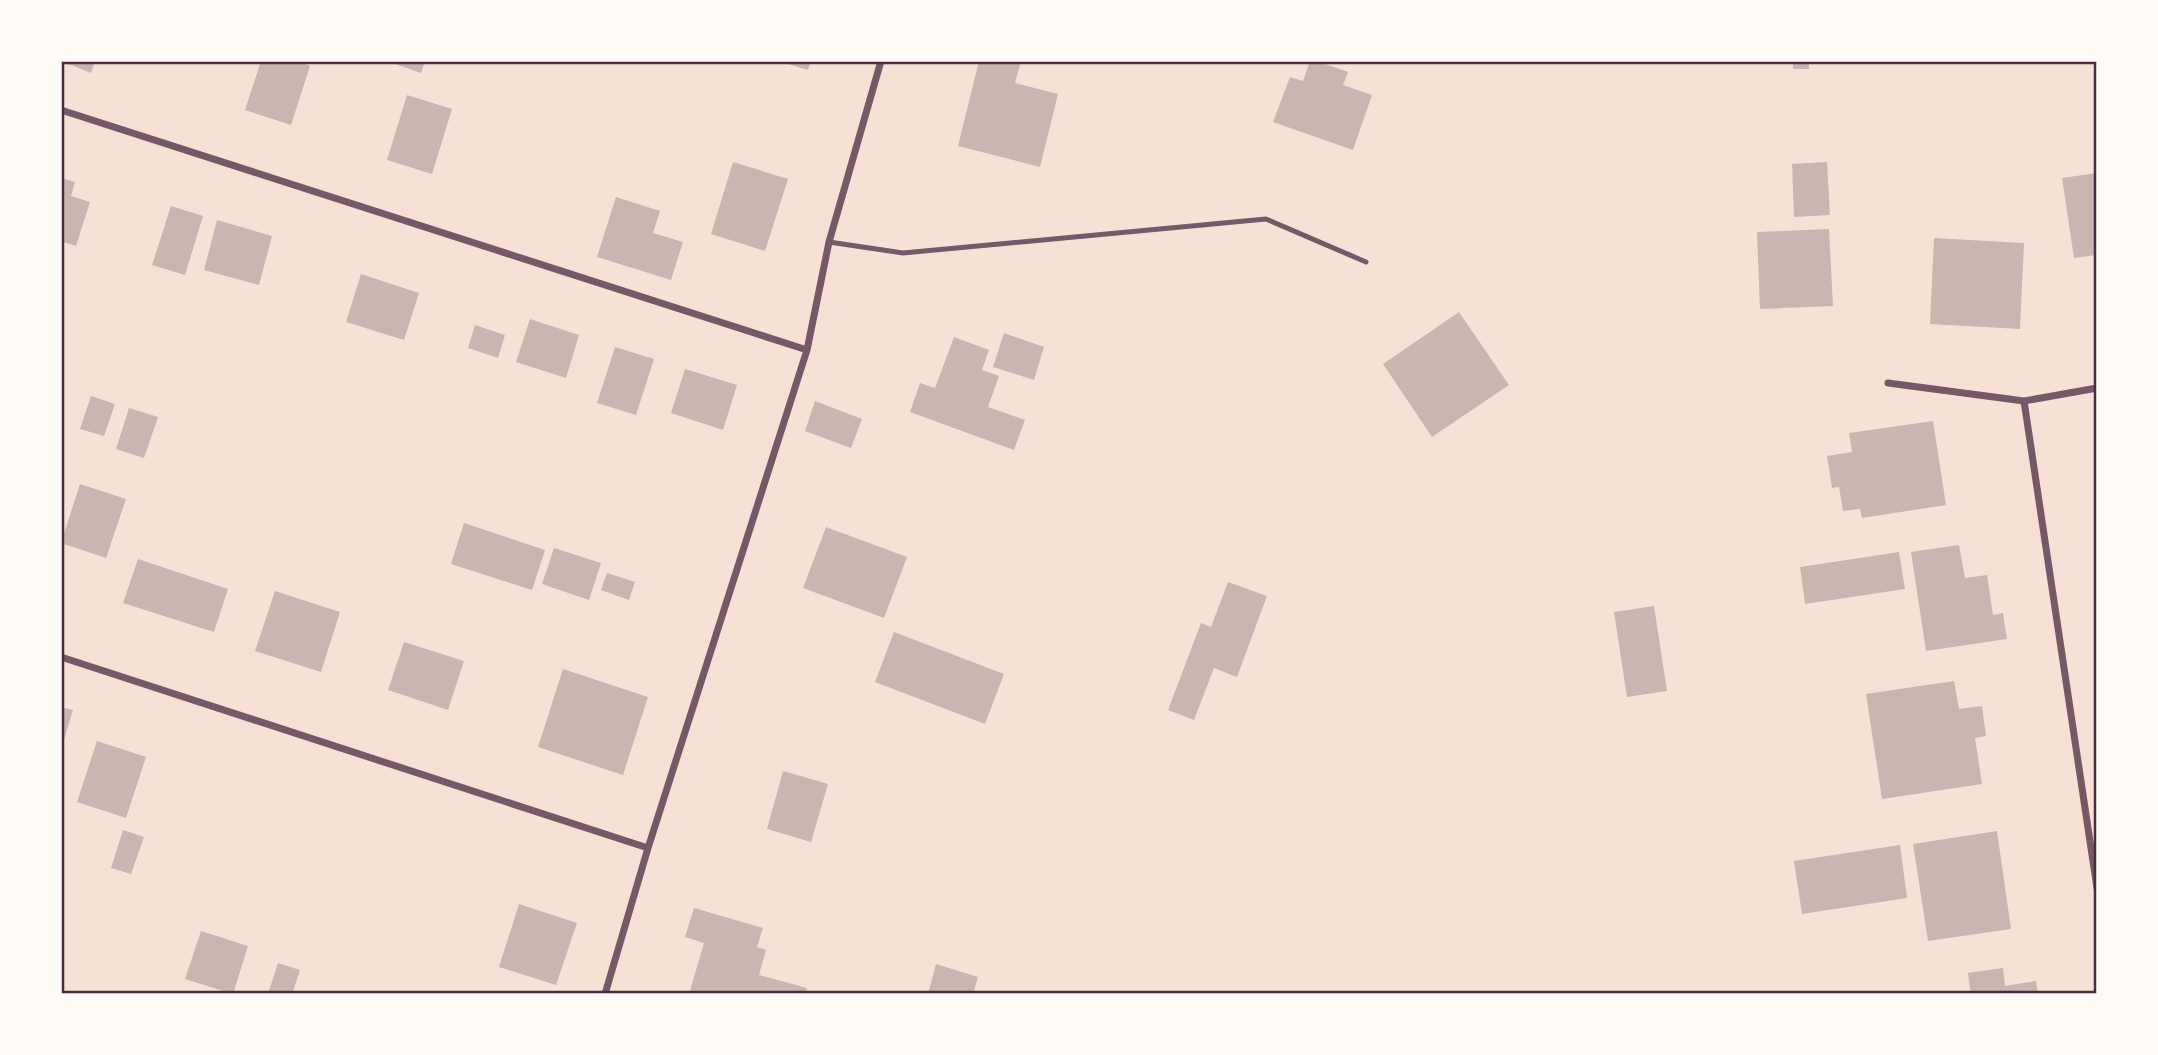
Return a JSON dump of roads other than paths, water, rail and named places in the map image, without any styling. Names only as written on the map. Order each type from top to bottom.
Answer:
[{"type":"street","points":[[606,994],[648,848],[807,350],[830,242],[881,61]]},
{"type":"street","points":[[61,110],[807,350]]},
{"type":"street","points":[[1888,383],[2024,401],[2097,388]]},
{"type":"street","points":[[2024,401],[2097,888]]},
{"type":"street","points":[[61,657],[648,848]]},
{"type":"lane","points":[[830,242],[903,253],[1266,219],[1366,262]]}]
